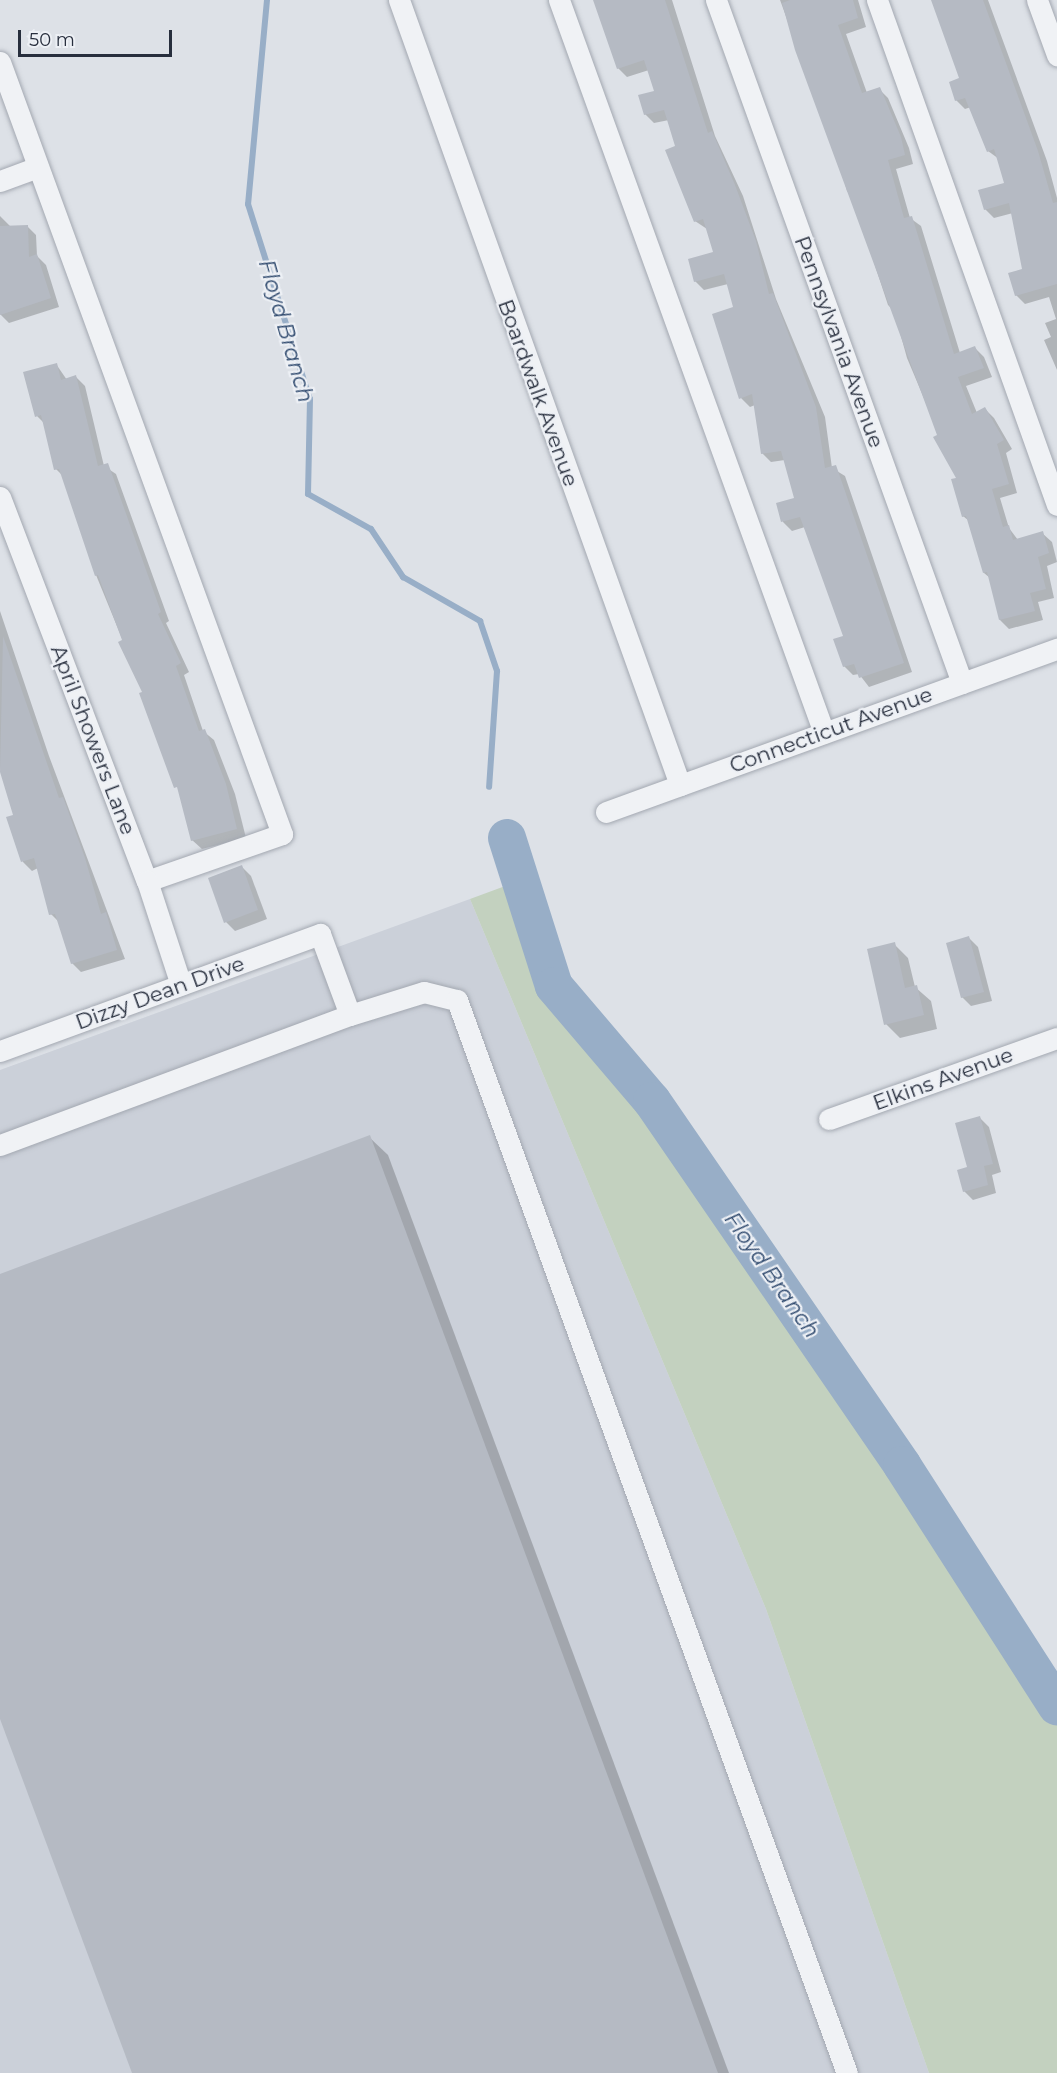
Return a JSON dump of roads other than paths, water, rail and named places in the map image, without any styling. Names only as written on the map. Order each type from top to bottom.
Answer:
[{"type":"street","name":"Boardwalk Avenue","points":[[399,0],[680,785]]},
{"type":"street","points":[[559,0],[824,733]]},
{"type":"street","name":"Pennsylvania Avenue","points":[[716,0],[962,683]]},
{"type":"street","points":[[877,0],[1057,505]]},
{"type":"street","points":[[1037,0],[1057,55]]},
{"type":"street","points":[[0,62],[282,834],[147,881]]},
{"type":"street","points":[[0,181],[38,167]]},
{"type":"street","name":"April Showers Lane","points":[[0,497],[147,881],[181,985]]},
{"type":"street","name":"Connecticut Avenue","points":[[606,812],[1057,650]]},
{"type":"street","name":"Dizzy Dean Drive","points":[[0,1051],[320,934],[350,1015]]},
{"type":"street","points":[[0,1145],[350,1015],[424,992],[457,1000],[847,2073]]},
{"type":"street","name":"Elkins Avenue","points":[[829,1119],[1057,1038]]},
{"type":"waterway","name":"Floyd Branch","points":[[267,0],[248,204],[310,399],[308,494],[371,529],[403,577],[480,621],[497,671],[489,787]]},
{"type":"waterway","name":"Floyd Branch","points":[[507,838],[554,986],[652,1101],[902,1465],[1057,1706]]}]
